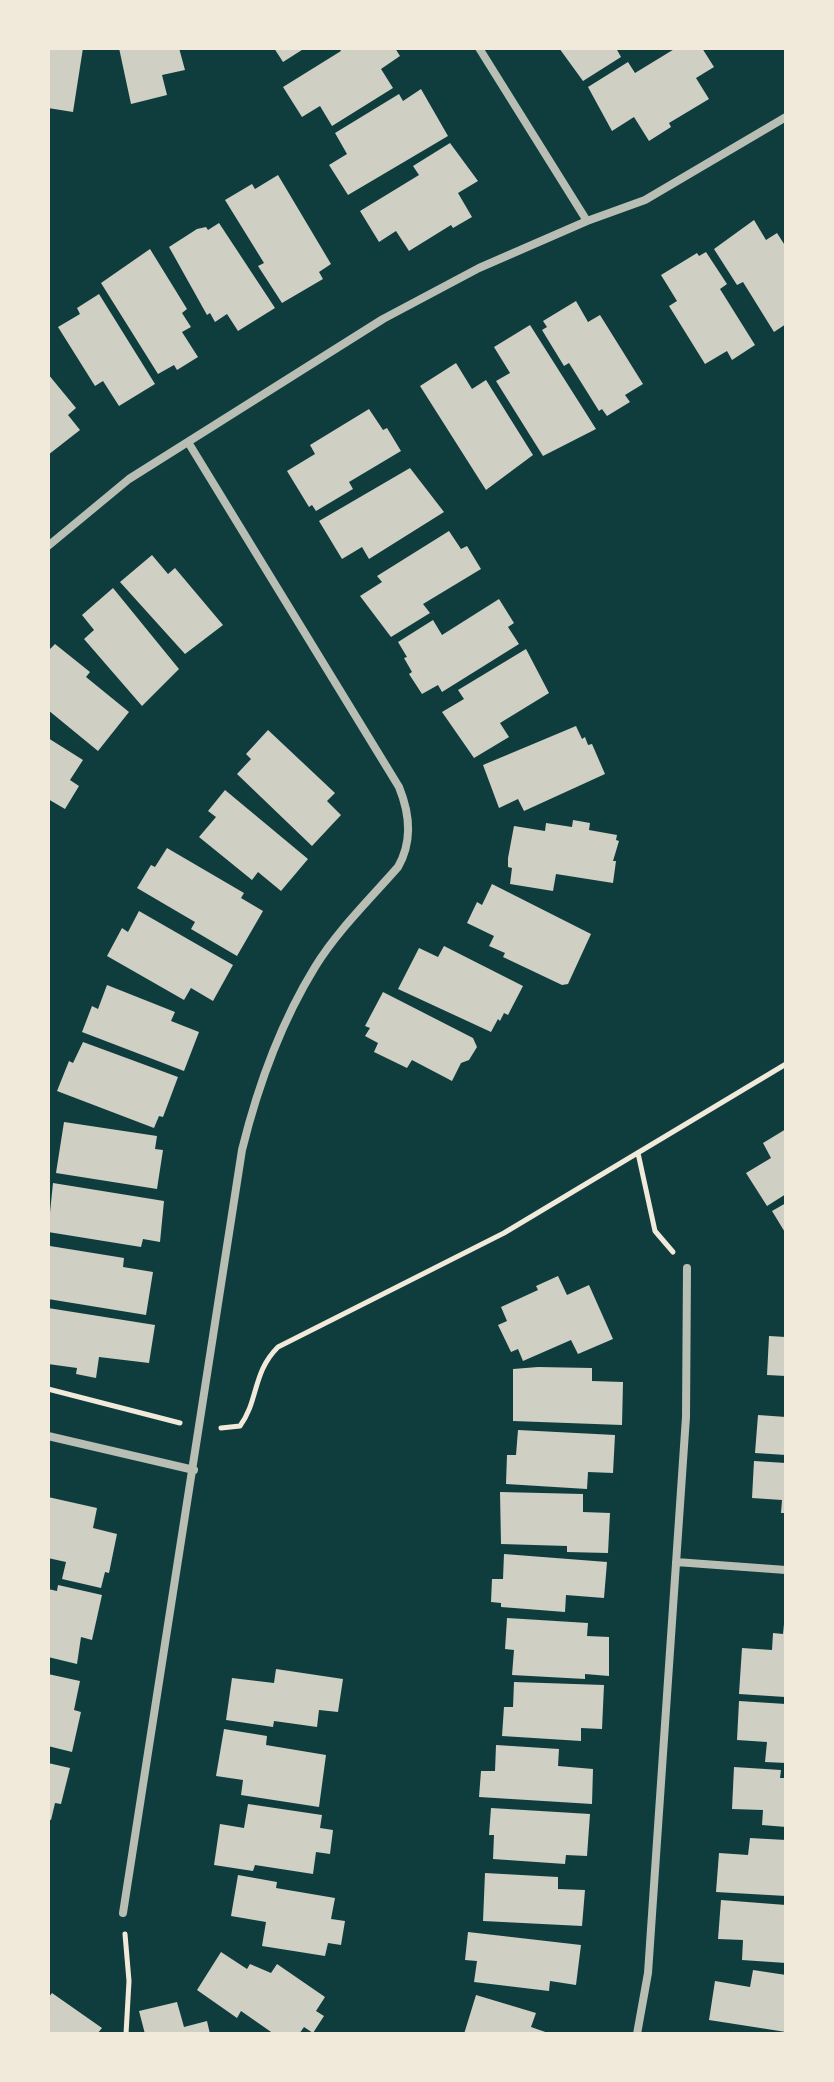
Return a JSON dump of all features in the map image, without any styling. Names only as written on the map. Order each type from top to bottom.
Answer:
[{"type":"street","points":[[479,48],[587,221]]},
{"type":"street","points":[[48,546],[129,479],[383,319],[479,268],[657,194],[786,117]]},
{"type":"street","points":[[123,1913],[242,1150],[255,1095],[277,1039],[316,964],[398,867],[406,853],[409,835],[407,808],[399,787],[188,442]]},
{"type":"street","points":[[637,2034],[648,1973],[676,1562],[688,1369],[687,1268]]},
{"type":"street","points":[[48,1436],[194,1470]]},
{"type":"street","points":[[676,1562],[786,1570]]},
{"type":"path","points":[[48,1389],[153,1414],[200,1430],[240,1426],[247,1416],[264,1361],[278,1347],[504,1233],[786,1064]]},
{"type":"path","points":[[638,1153],[655,1231],[687,1268]]},
{"type":"path","points":[[123,1913],[129,1981],[126,2034]]},
{"type":"building","points":[[48,48],[83,48],[73,112],[48,108]]},
{"type":"building","points":[[119,48],[179,48],[185,70],[162,75],[167,95],[131,104]]},
{"type":"building","points":[[274,48],[305,48],[283,62]]},
{"type":"building","points":[[339,48],[395,48],[400,56],[381,69],[393,88],[332,126],[320,106],[302,117],[283,87],[341,51]]},
{"type":"building","points":[[559,48],[616,48],[621,57],[583,81]]},
{"type":"building","points":[[676,48],[702,48],[714,67],[696,78],[709,99],[669,123],[671,127],[649,141],[634,117],[612,131],[588,87],[628,62],[635,73]]},
{"type":"building","points":[[421,89],[448,136],[348,195],[329,165],[347,154],[335,133],[399,94],[403,101]]},
{"type":"building","points":[[450,143],[478,181],[458,193],[472,217],[453,228],[451,225],[409,251],[396,231],[379,242],[360,211],[419,175],[413,166]]},
{"type":"building","points":[[278,175],[331,264],[319,272],[323,279],[282,303],[258,266],[264,263],[225,200],[252,184],[255,189]]},
{"type":"building","points":[[754,220],[766,240],[777,233],[786,247],[786,324],[774,332],[743,282],[737,285],[714,249]]},
{"type":"building","points":[[219,223],[275,308],[238,331],[227,314],[215,322],[210,313],[207,315],[169,247],[197,229],[206,227],[208,230]]},
{"type":"building","points":[[150,249],[187,309],[182,313],[191,327],[182,332],[198,357],[177,370],[174,365],[158,374],[101,283]]},
{"type":"building","points":[[706,252],[727,284],[720,289],[755,345],[732,360],[727,351],[705,364],[669,306],[677,301],[661,275],[697,253],[699,256]]},
{"type":"building","points":[[99,294],[155,384],[119,406],[103,381],[95,386],[58,327],[80,314],[77,308]]},
{"type":"building","points":[[576,301],[588,322],[600,315],[643,384],[625,395],[630,402],[607,416],[602,409],[599,411],[569,363],[564,366],[542,330],[547,327],[543,321]]},
{"type":"building","points":[[530,325],[596,429],[543,456],[496,381],[510,373],[494,347]]},
{"type":"building","points":[[456,363],[472,389],[486,380],[533,455],[486,490],[420,386]]},
{"type":"building","points":[[48,374],[76,408],[68,415],[80,430],[48,455]]},
{"type":"building","points":[[369,409],[383,430],[387,428],[401,451],[349,482],[353,489],[316,511],[312,505],[309,507],[287,471],[315,454],[310,445]]},
{"type":"building","points":[[410,468],[444,512],[369,559],[362,547],[342,559],[319,521]]},
{"type":"building","points":[[449,531],[461,549],[467,546],[481,569],[423,604],[430,613],[391,637],[360,596],[382,582],[377,576]]},
{"type":"building","points":[[152,555],[168,574],[175,568],[223,625],[185,654],[120,582]]},
{"type":"building","points":[[113,588],[179,669],[142,706],[84,639],[94,630],[82,615]]},
{"type":"building","points":[[499,599],[514,623],[508,627],[519,644],[442,692],[438,685],[422,694],[409,674],[412,672],[404,658],[407,657],[398,642],[433,620],[442,635]]},
{"type":"building","points":[[55,644],[90,672],[86,677],[129,712],[98,751],[48,710],[48,651]]},
{"type":"building","points":[[526,649],[549,693],[500,723],[509,737],[474,758],[442,712],[464,699],[458,690]]},
{"type":"building","points":[[576,726],[582,739],[585,737],[588,745],[592,744],[605,774],[524,811],[518,799],[499,808],[483,765]]},
{"type":"building","points":[[268,730],[335,793],[327,801],[341,815],[312,846],[237,774],[251,759],[246,754]]},
{"type":"building","points":[[48,738],[83,760],[70,780],[79,786],[65,809],[48,799]]},
{"type":"building","points":[[225,790],[308,859],[281,891],[258,872],[252,880],[199,837],[216,817],[208,811]]},
{"type":"building","points":[[573,820],[590,823],[589,830],[617,835],[616,840],[619,841],[613,861],[616,861],[613,883],[556,874],[553,891],[510,884],[512,868],[508,867],[508,858],[514,826],[545,831],[546,823],[572,827]]},
{"type":"building","points":[[167,848],[244,893],[241,898],[263,911],[237,956],[191,929],[195,922],[137,888],[151,865],[155,867]]},
{"type":"building","points":[[492,884],[591,934],[568,984],[562,985],[503,957],[505,953],[489,946],[494,936],[467,923],[477,902],[482,905]]},
{"type":"building","points":[[139,911],[233,965],[213,1001],[191,988],[184,1000],[107,956],[122,928],[128,932]]},
{"type":"building","points":[[444,946],[523,986],[508,1015],[504,1013],[500,1021],[498,1019],[491,1032],[398,989],[419,948],[438,957]]},
{"type":"building","points":[[107,985],[175,1012],[171,1021],[199,1032],[184,1071],[82,1032],[92,1006],[98,1009]]},
{"type":"building","points":[[383,992],[473,1038],[477,1047],[469,1060],[461,1063],[452,1081],[412,1060],[407,1068],[374,1052],[378,1043],[365,1036],[370,1028],[365,1026]]},
{"type":"building","points":[[83,1042],[178,1077],[163,1117],[159,1116],[154,1128],[57,1091],[69,1061],[73,1063]]},
{"type":"building","points":[[64,1122],[157,1136],[155,1149],[163,1150],[157,1189],[56,1173]]},
{"type":"building","points":[[786,1129],[786,1194],[767,1206],[746,1173],[771,1158],[763,1143]]},
{"type":"building","points":[[53,1183],[164,1201],[160,1242],[143,1239],[141,1247],[48,1232]]},
{"type":"building","points":[[786,1203],[786,1234],[772,1211]]},
{"type":"building","points":[[50,1246],[124,1258],[123,1267],[153,1272],[146,1315],[48,1299]]},
{"type":"building","points":[[558,1276],[567,1295],[589,1285],[613,1339],[578,1354],[571,1340],[523,1361],[518,1349],[511,1352],[498,1325],[507,1321],[501,1307],[538,1290],[536,1286]]},
{"type":"building","points":[[48,1308],[155,1325],[149,1363],[99,1357],[96,1378],[76,1374],[77,1368],[48,1364]]},
{"type":"building","points":[[769,1336],[786,1337],[786,1376],[767,1375]]},
{"type":"building","points":[[592,1368],[592,1381],[623,1382],[622,1425],[513,1421],[513,1369]]},
{"type":"building","points":[[758,1415],[786,1417],[786,1455],[755,1453]]},
{"type":"building","points":[[518,1430],[615,1435],[613,1473],[588,1472],[587,1489],[506,1484],[507,1455],[516,1455]]},
{"type":"building","points":[[754,1461],[786,1463],[786,1513],[781,1513],[782,1500],[752,1498]]},
{"type":"building","points":[[500,1492],[583,1494],[583,1512],[610,1513],[608,1553],[567,1552],[567,1546],[501,1544]]},
{"type":"building","points":[[48,1497],[97,1508],[93,1528],[117,1534],[109,1573],[105,1572],[101,1588],[62,1579],[66,1562],[48,1558]]},
{"type":"building","points":[[504,1554],[607,1562],[604,1598],[566,1595],[565,1612],[501,1607],[501,1603],[491,1602],[492,1579],[503,1579]]},
{"type":"building","points":[[58,1585],[102,1595],[92,1640],[81,1637],[77,1664],[48,1657],[48,1589],[57,1591]]},
{"type":"building","points":[[507,1618],[588,1623],[587,1636],[609,1637],[609,1676],[585,1674],[585,1679],[512,1675],[514,1650],[505,1649]]},
{"type":"building","points":[[784,1624],[785,1697],[739,1694],[742,1648],[772,1650],[773,1633],[783,1634]]},
{"type":"building","points":[[276,1669],[343,1679],[338,1712],[319,1710],[317,1727],[274,1721],[273,1727],[226,1720],[232,1678],[274,1683]]},
{"type":"building","points":[[48,1674],[80,1681],[74,1710],[81,1712],[72,1752],[48,1746]]},
{"type":"building","points":[[514,1682],[604,1685],[602,1729],[581,1728],[581,1741],[502,1736],[504,1707],[513,1707]]},
{"type":"building","points":[[739,1701],[786,1704],[786,1763],[765,1762],[767,1742],[737,1740]]},
{"type":"building","points":[[224,1729],[267,1736],[266,1745],[326,1755],[319,1807],[241,1795],[243,1780],[216,1776]]},
{"type":"building","points":[[496,1745],[559,1749],[558,1766],[593,1769],[592,1804],[479,1797],[481,1771],[495,1771]]},
{"type":"building","points":[[48,1763],[70,1768],[61,1804],[55,1803],[51,1820],[48,1819]]},
{"type":"building","points":[[734,1767],[781,1770],[780,1778],[786,1778],[786,1827],[762,1825],[763,1810],[732,1809]]},
{"type":"building","points":[[248,1804],[322,1815],[320,1828],[333,1830],[330,1854],[316,1852],[313,1874],[255,1865],[253,1871],[214,1865],[220,1824],[244,1828]]},
{"type":"building","points":[[491,1808],[590,1814],[587,1856],[566,1855],[565,1864],[493,1859],[494,1835],[489,1835]]},
{"type":"building","points":[[750,1838],[786,1840],[786,1896],[716,1892],[719,1853],[748,1855]]},
{"type":"building","points":[[485,1873],[558,1877],[558,1889],[585,1890],[582,1926],[483,1921]]},
{"type":"building","points":[[238,1875],[277,1882],[276,1888],[335,1898],[331,1919],[345,1921],[341,1945],[328,1943],[325,1956],[262,1946],[266,1922],[231,1916]]},
{"type":"building","points":[[721,1900],[786,1905],[786,1963],[742,1960],[743,1940],[718,1939]]},
{"type":"building","points":[[468,1932],[581,1945],[576,1985],[550,1981],[549,1991],[474,1982],[477,1961],[465,1960]]},
{"type":"building","points":[[221,1952],[247,1969],[250,1964],[271,1973],[277,1964],[325,1997],[316,2011],[324,2016],[313,2033],[304,2027],[299,2034],[274,2034],[241,2011],[237,2018],[197,1990]]},
{"type":"building","points":[[753,1970],[786,1975],[786,2032],[709,2020],[715,1981],[750,1987]]},
{"type":"building","points":[[52,1993],[102,2028],[97,2034],[48,2034],[48,1998]]},
{"type":"building","points":[[476,1995],[536,2013],[531,2027],[551,2034],[464,2034]]},
{"type":"building","points":[[177,2002],[184,2027],[207,2021],[210,2034],[145,2034],[139,2011]]}]
